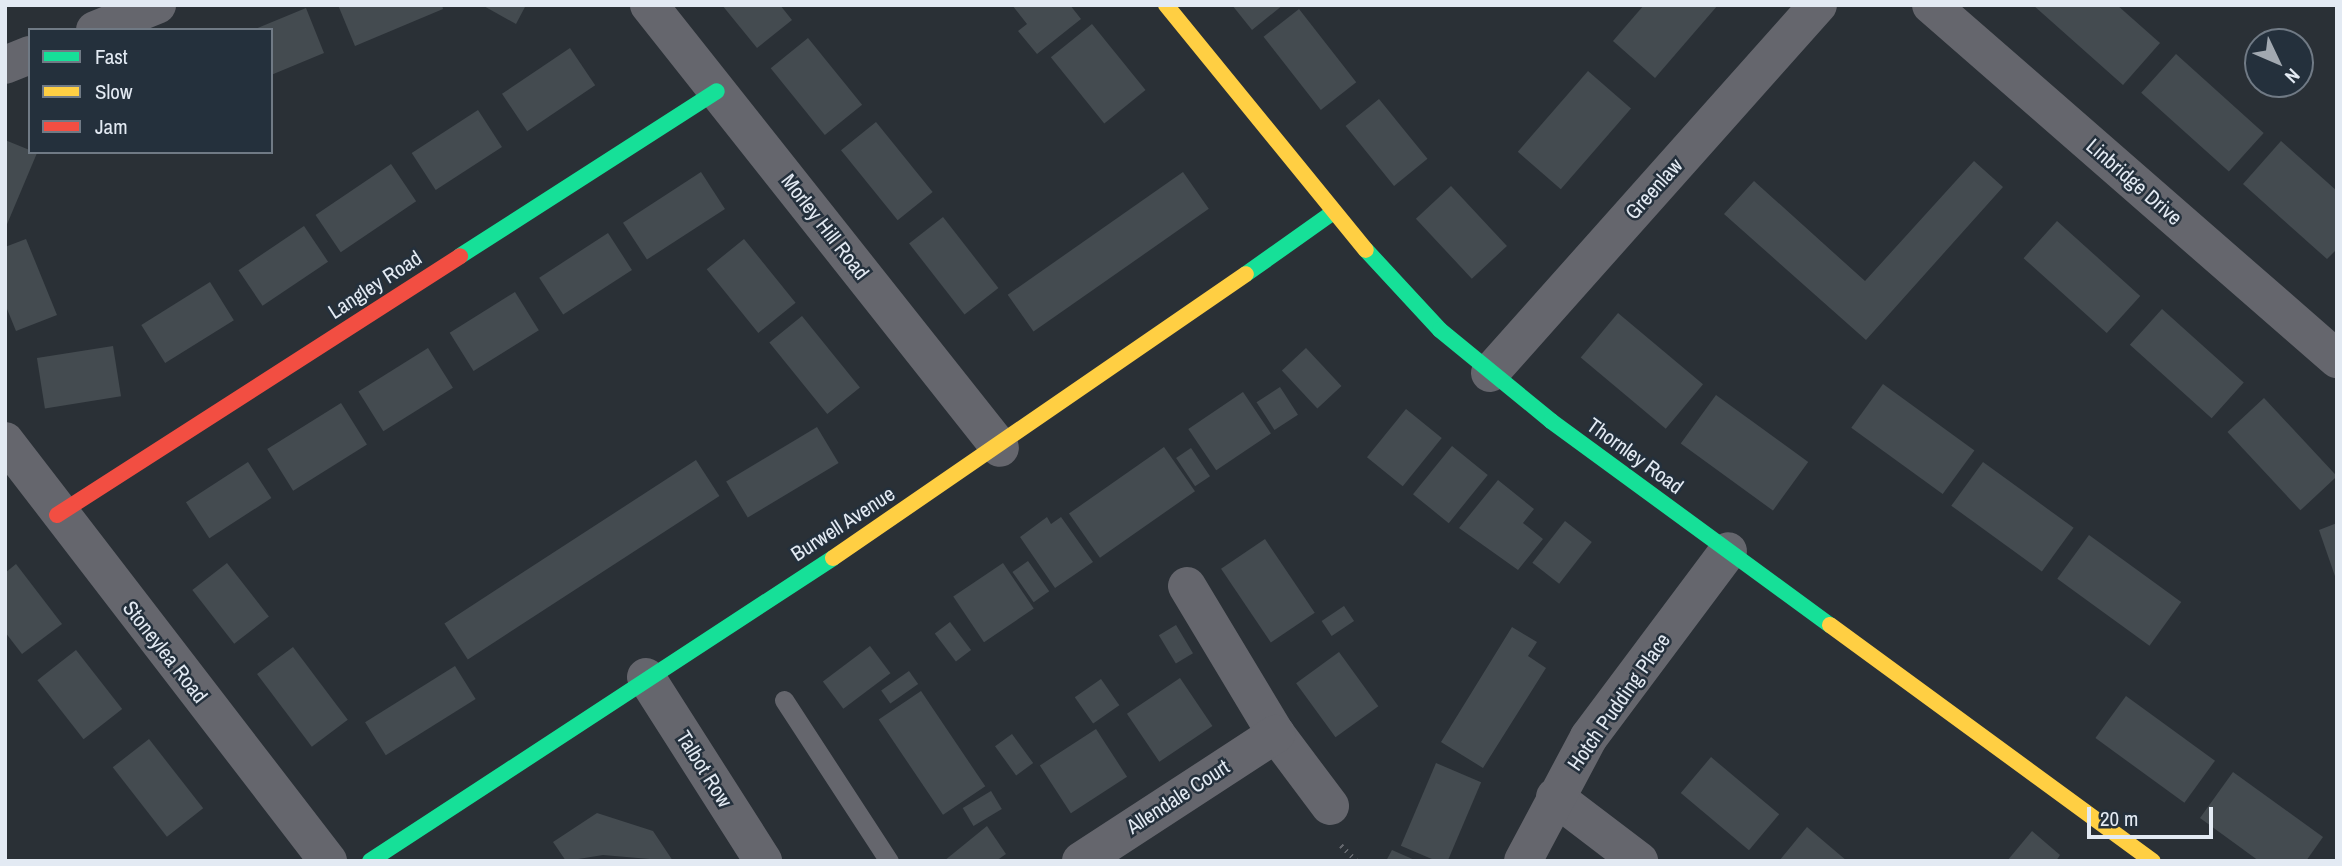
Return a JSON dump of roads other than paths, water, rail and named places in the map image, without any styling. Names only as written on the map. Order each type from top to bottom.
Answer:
[{"type":"street","points":[[100,28],[157,5]]},
{"type":"street","name":"Morley Hill Road","points":[[649,5],[1000,448]]},
{"type":"street","name":"Thornley Road","points":[[1166,5],[1332,213],[1440,330],[1490,373],[1728,551],[2153,861]]},
{"type":"street","name":"Greenlaw","points":[[1490,373],[1818,5]]},
{"type":"street","name":"Linbridge Drive","points":[[1931,5],[2337,359]]},
{"type":"street","points":[[5,65],[28,56]]},
{"type":"street","name":"Langley Road","points":[[57,514],[717,91]]},
{"type":"street","name":"Burwell Avenue","points":[[370,861],[646,677],[1000,448],[1332,213]]},
{"type":"street","name":"Stoneylea Road","points":[[5,441],[57,514],[328,861]]},
{"type":"street","name":"Hotch Pudding Place","points":[[1523,861],[1589,737],[1728,551]]},
{"type":"street","points":[[1187,586],[1276,734],[1330,806]]},
{"type":"street","name":"Talbot Row","points":[[646,677],[763,861]]},
{"type":"street","name":"Allendale Court","points":[[1081,861],[1276,734]]},
{"type":"street","points":[[1555,797],[1639,861]]},
{"type":"lane","points":[[784,700],[889,861]]}]
